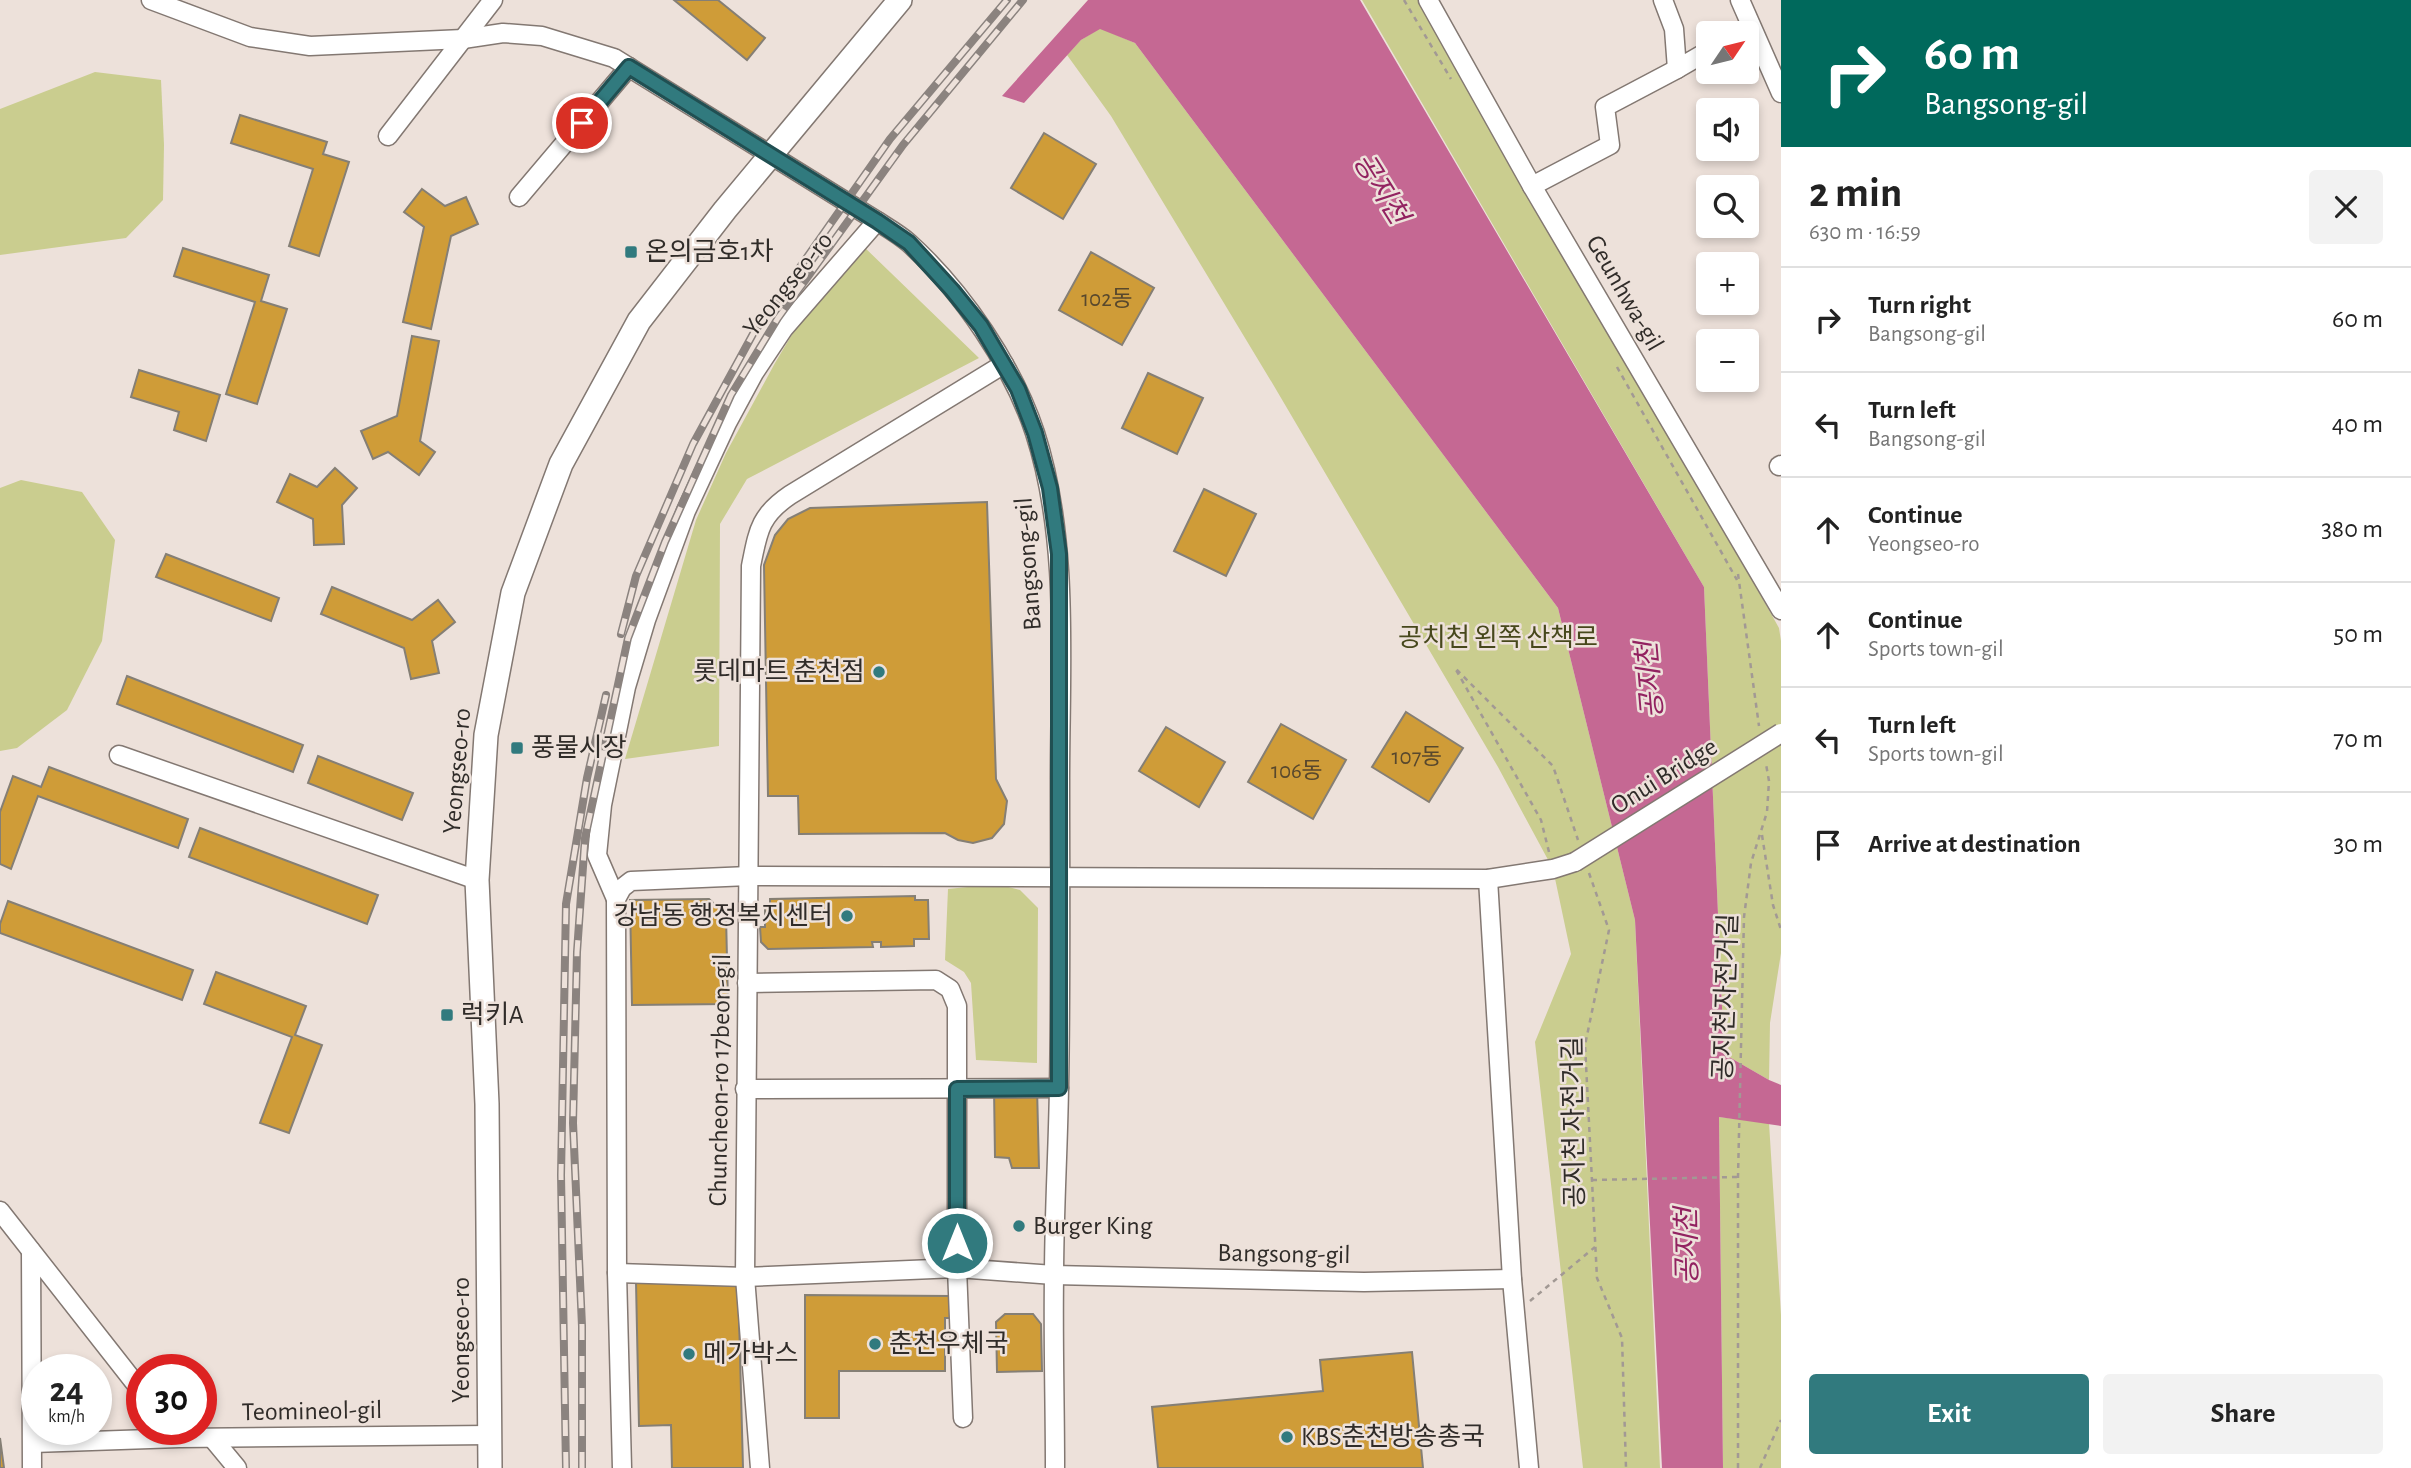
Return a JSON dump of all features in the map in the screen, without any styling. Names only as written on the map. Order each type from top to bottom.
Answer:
[{"type":"street","points":[[151,0],[250,37],[310,46],[463,39],[503,33],[542,36],[614,58],[772,157]]},
{"type":"street","points":[[388,136],[493,0]]},
{"type":"street","name":"Yeongseo-ro","points":[[490,1468],[487,1104],[477,880],[483,770],[494,685],[513,593],[543,507],[571,443],[639,321],[725,210],[901,0]]},
{"type":"street","name":"Geunhwa-gil","points":[[1428,0],[1532,186],[1781,610]]},
{"type":"street","points":[[1663,0],[1674,29],[1677,69]]},
{"type":"street","points":[[1740,0],[1744,21]]},
{"type":"street","points":[[1759,42],[1773,54],[1781,93]]},
{"type":"street","points":[[1532,186],[1610,145],[1605,107],[1696,58]]},
{"type":"street","points":[[519,197],[629,67]]},
{"type":"street","name":"Yeongseo-ro","points":[[622,1468],[617,1273],[616,900],[597,855],[602,805],[626,687],[646,620],[686,512],[727,423],[784,328],[877,221],[772,157]]},
{"type":"street","name":"Bangsong-gil","points":[[877,221],[909,243],[981,326],[1024,402],[1050,488],[1059,554],[1060,878],[1059,1088],[1054,1275],[1055,1468]]},
{"type":"street","name":"Chuncheon-ro 17beon-gil","points":[[760,1468],[745,1277],[745,1089],[751,566],[760,525],[770,511],[790,495],[1004,364]]},
{"type":"street","name":"Onui Bridge","points":[[1581,865],[1781,733]]},
{"type":"street","points":[[119,755],[477,880]]},
{"type":"street","points":[[616,900],[622,888],[631,881],[749,876],[1488,879],[1581,865]]},
{"type":"street","points":[[1488,879],[1513,1279],[1529,1468]]},
{"type":"street","points":[[747,983],[936,980],[950,989],[957,1006],[957,1268],[963,1418]]},
{"type":"street","points":[[745,1089],[1059,1088]]},
{"type":"street","points":[[0,1211],[126,1372]]},
{"type":"street","points":[[31,1251],[32,1354]]},
{"type":"street","name":"Bangsong-gil","points":[[617,1273],[745,1277],[957,1268],[1054,1275],[1364,1282],[1513,1279]]},
{"type":"street","name":"Teomineol-gil","points":[[217,1439],[490,1435]]},
{"type":"street","points":[[217,1444],[237,1468]]},
{"type":"street","points":[[32,1468],[33,1445]]},
{"type":"path","points":[[1738,570],[1760,733]]},
{"type":"path","points":[[1553,869],[1541,820],[1455,668],[1553,766],[1579,842]]},
{"type":"path","name":"공지천자전거길","points":[[1738,1468],[1738,1177],[1744,917],[1751,863],[1767,812],[1769,781],[1765,757]]},
{"type":"path","points":[[1762,832],[1773,905],[1781,930]]},
{"type":"path","name":"공지천 자전거길","points":[[1581,865],[1609,930],[1585,1045],[1597,1278],[1622,1338],[1626,1468]]},
{"type":"path","points":[[1592,1180],[1738,1177]]},
{"type":"path","points":[[1516,1313],[1595,1247]]},
{"type":"path","points":[[1760,1468],[1781,1420]]},
{"type":"green space","points":[[1362,0],[1428,0],[1779,628],[1781,953],[1770,1023],[1769,1080],[1724,1054],[1704,587]]},
{"type":"green space","name":"공치천 왼쪽 산책로","points":[[1100,28],[1135,43],[1558,608],[1635,920],[1660,1468],[1583,1468],[1535,1042],[1571,954],[1553,869],[1498,767],[1274,386],[1111,116],[1067,55],[1081,40]]},
{"type":"green space","points":[[95,72],[161,80],[163,200],[126,238],[0,255],[0,109]]},
{"type":"green space","points":[[861,244],[979,358],[747,479],[720,524],[719,746],[625,759],[696,520],[726,453],[819,289]]},
{"type":"green space","points":[[21,480],[82,492],[115,540],[102,641],[67,710],[17,748],[0,751],[0,488]]},
{"type":"green space","points":[[997,884],[1020,890],[1038,908],[1037,1063],[976,1060],[971,983],[964,972],[945,960],[948,889]]},
{"type":"green space","points":[[1719,1117],[1769,1123],[1781,1315],[1781,1468],[1723,1468]]},
{"type":"water","name":"공지천","points":[[1088,0],[1360,0],[1704,587],[1724,1054],[1781,1085],[1781,1126],[1719,1117],[1723,1468],[1662,1468],[1635,920],[1558,608],[1135,43],[1100,29],[1081,40],[1024,103],[1002,96]]},
{"type":"building","points":[[674,0],[718,0],[765,38],[747,60]]},
{"type":"building","points":[[240,115],[327,142],[323,154],[349,162],[319,256],[289,246],[313,169],[231,143]]},
{"type":"building","points":[[1044,133],[1096,164],[1063,219],[1011,188]]},
{"type":"building","points":[[422,189],[445,206],[466,197],[478,224],[451,236],[431,329],[403,322],[424,227],[404,212]]},
{"type":"building","points":[[183,248],[269,275],[261,301],[287,309],[257,404],[226,394],[255,302],[174,276]]},
{"type":"building","points":[[1091,252],[1154,288],[1122,345],[1059,310]]},
{"type":"building","points":[[412,336],[439,341],[420,441],[435,452],[419,475],[388,452],[373,459],[361,431],[397,416]]},
{"type":"building","points":[[139,370],[220,395],[206,441],[174,430],[179,412],[131,397]]},
{"type":"building","points":[[1148,373],[1203,398],[1177,454],[1122,428]]},
{"type":"building","points":[[335,468],[357,488],[342,505],[344,544],[314,545],[313,519],[277,502],[290,474],[317,487]]},
{"type":"building","points":[[1204,489],[1256,514],[1226,576],[1174,551]]},
{"type":"building","name":"롯데마트 춘천점","points":[[987,502],[996,779],[1007,801],[1004,824],[992,838],[973,843],[958,840],[945,833],[799,834],[798,796],[768,796],[764,565],[775,535],[788,519],[810,508]]},
{"type":"building","points":[[166,554],[279,598],[271,621],[156,577]]},
{"type":"building","points":[[332,587],[412,620],[438,600],[455,622],[432,641],[439,673],[411,679],[404,648],[321,614]]},
{"type":"building","points":[[127,676],[303,745],[293,772],[117,704]]},
{"type":"building","points":[[1406,712],[1463,748],[1429,802],[1372,767]]},
{"type":"building","points":[[1281,724],[1346,760],[1313,819],[1248,782]]},
{"type":"building","points":[[1166,727],[1225,762],[1199,807],[1139,771]]},
{"type":"building","points":[[318,756],[413,793],[402,820],[308,783]]},
{"type":"building","points":[[49,767],[188,819],[178,848],[38,796],[11,869],[0,864],[0,812],[13,776],[41,787]]},
{"type":"building","points":[[200,828],[378,895],[367,924],[189,857]]},
{"type":"building","name":"강남동 행정복지센터","points":[[915,896],[915,900],[928,900],[929,939],[914,939],[914,946],[881,947],[881,942],[872,942],[873,947],[768,949],[761,942],[760,927],[765,927],[765,905],[770,905],[770,899]]},
{"type":"building","points":[[709,899],[726,915],[728,1004],[632,1005],[630,900]]},
{"type":"building","points":[[8,901],[193,970],[182,1000],[0,933],[0,924]]},
{"type":"building","points":[[216,972],[306,1006],[295,1035],[322,1045],[289,1133],[260,1123],[292,1037],[204,1004]]},
{"type":"building","points":[[1037,1087],[1039,1168],[1012,1168],[1009,1158],[995,1157],[994,1088]]},
{"type":"building","name":"메가박스","points":[[738,1280],[743,1468],[672,1468],[671,1425],[639,1426],[636,1282]]},
{"type":"building","name":"춘천우체국","points":[[805,1295],[950,1296],[950,1318],[945,1318],[945,1371],[839,1371],[839,1418],[805,1418]]},
{"type":"building","points":[[1005,1314],[1033,1314],[1041,1324],[1042,1371],[997,1372],[996,1322]]},
{"type":"building","name":"KBS춘천방송총국","points":[[1412,1352],[1423,1468],[1158,1468],[1152,1407],[1323,1391],[1320,1360]]},
{"type":"building","points":[[0,1438],[4,1468],[0,1468]]},
{"type":"railway","points":[[621,634],[636,576],[693,444],[753,334],[890,139],[1007,0]]},
{"type":"railway","points":[[582,1468],[582,1326],[573,1123],[577,952],[585,838],[628,638],[665,542],[731,395],[778,318],[903,145],[1023,0]]},
{"type":"railway","points":[[566,1468],[561,1175],[566,904],[587,778],[606,695]]},
{"type":"place","name":"온의금호1차","points":[[631,252]]},
{"type":"place","name":"롯데마트 춘천점","points":[[879,672]]},
{"type":"place","name":"풍물시장","points":[[517,748]]},
{"type":"place","name":"강남동 행정복지센터","points":[[847,916]]},
{"type":"place","name":"럭키A","points":[[447,1015]]},
{"type":"place","name":"Burger King","points":[[1019,1226]]},
{"type":"place","name":"춘천우체국","points":[[875,1344]]},
{"type":"place","name":"메가박스","points":[[689,1354]]},
{"type":"place","name":"KBS춘천방송총국","points":[[1287,1437]]},
{"type":"route","points":[[582,123],[629,67],[877,221],[909,243],[981,326],[1024,402],[1035,433],[1050,488],[1059,554],[1059,1088],[957,1089],[957,1243]]}]
